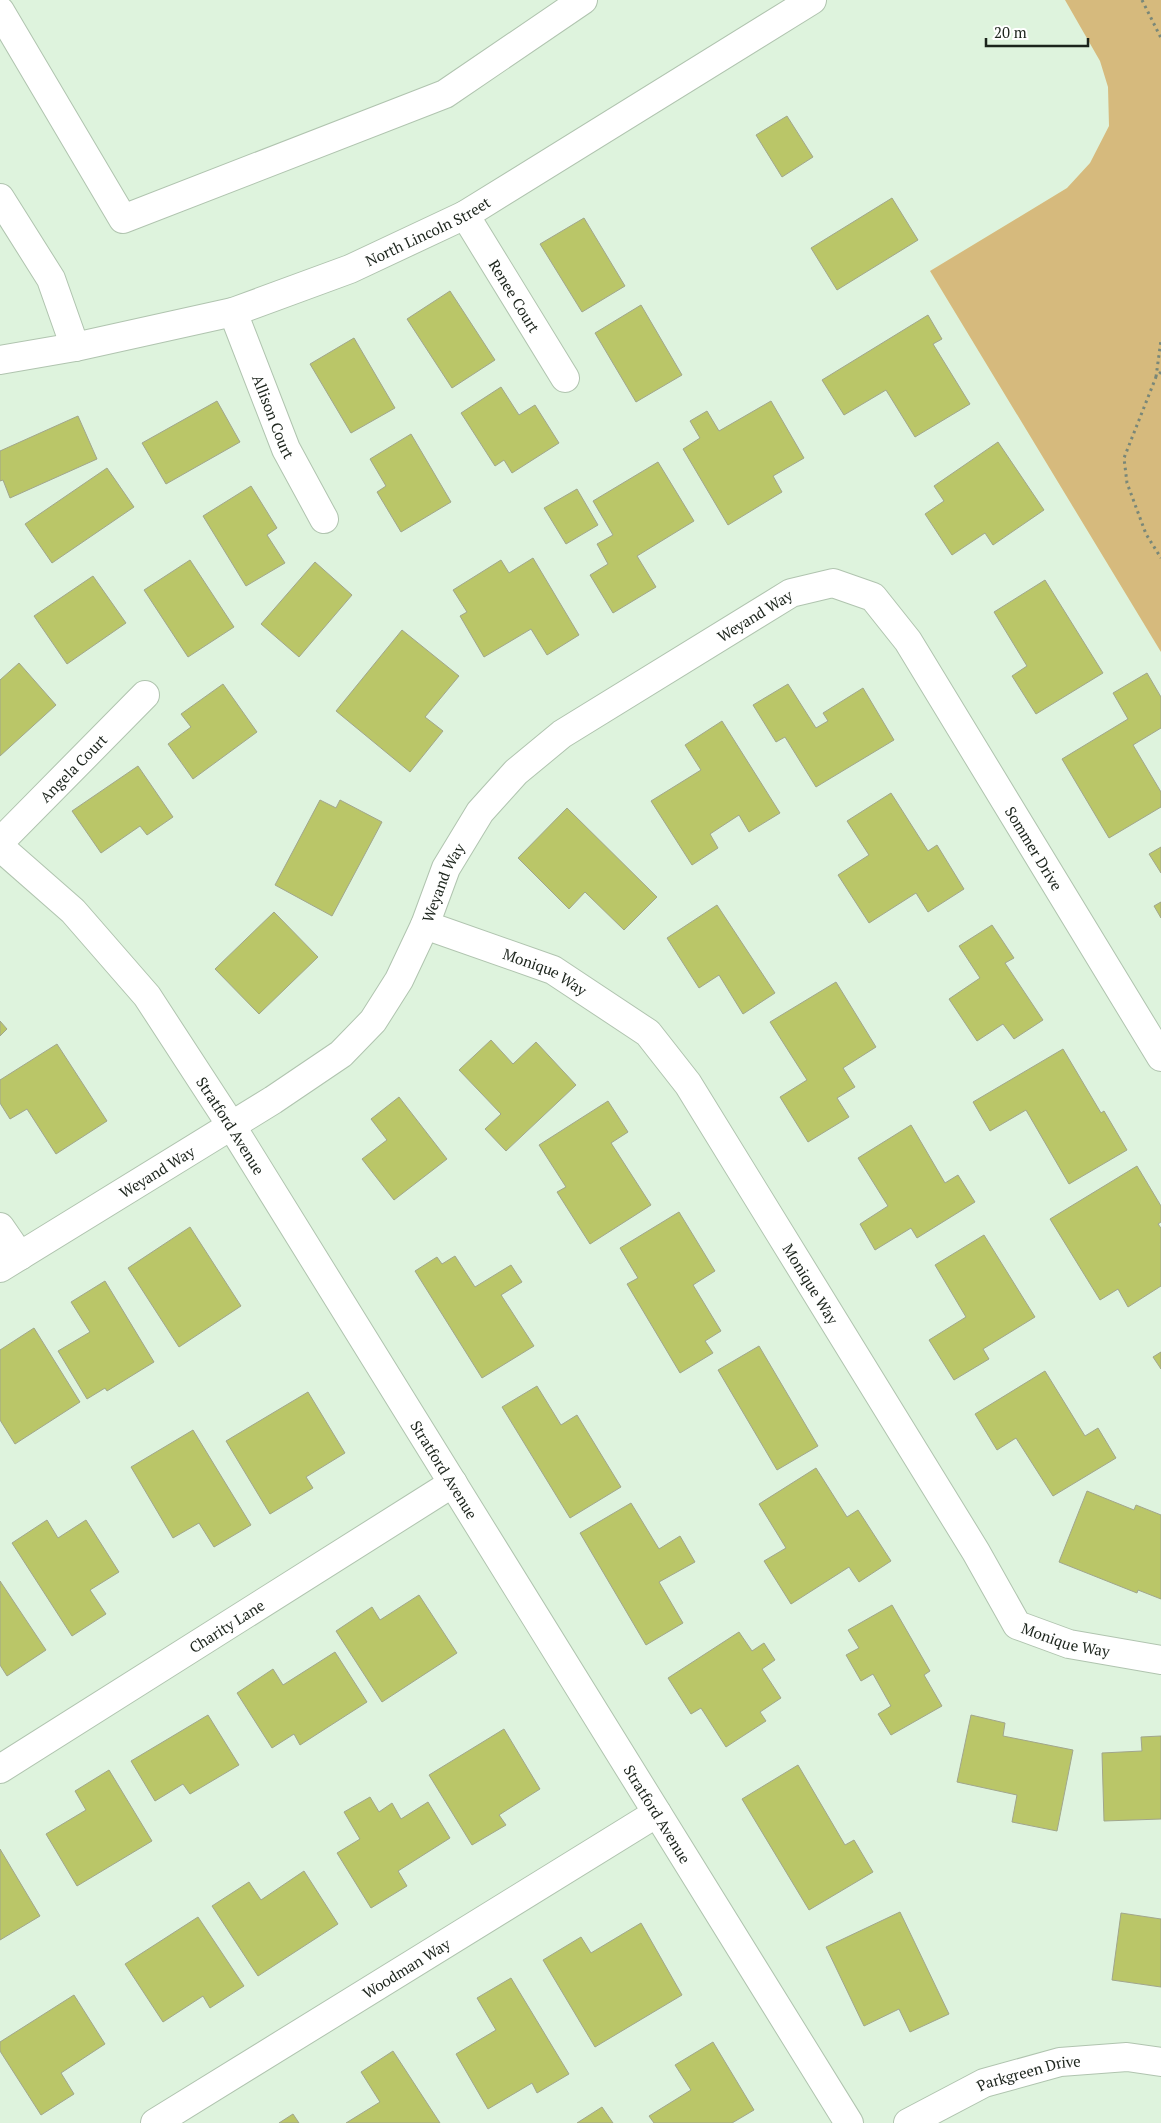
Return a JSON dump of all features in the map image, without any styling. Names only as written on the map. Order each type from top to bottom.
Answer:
[{"type":"street","points":[[0,11],[123,219],[445,94],[583,0]]},
{"type":"street","name":"North Lincoln Street","points":[[0,360],[233,312],[350,269],[465,215],[812,0]]},
{"type":"street","points":[[0,198],[51,279],[75,346]]},
{"type":"street","name":"Renee Court","points":[[465,215],[564,378]]},
{"type":"street","name":"Allison Court","points":[[233,312],[286,449],[324,518]]},
{"type":"street","name":"Weyand Way","points":[[10,1262],[231,1126],[341,1054],[373,1021],[399,980],[425,925],[446,868],[480,812],[516,772],[562,734],[791,593],[833,583],[873,597],[908,641]]},
{"type":"street","name":"Sommer Drive","points":[[908,641],[1161,1057]]},
{"type":"street","name":"Angela Court","points":[[0,842],[145,695]]},
{"type":"street","name":"Stratford Avenue","points":[[0,847],[72,911],[147,996],[231,1126],[849,2123]]},
{"type":"street","name":"Monique Way","points":[[425,925],[553,970],[648,1033],[688,1084],[976,1552],[1017,1625],[1069,1644],[1161,1660]]},
{"type":"street","points":[[0,1227],[10,1262]]},
{"type":"street","name":"Charity Lane","points":[[0,1769],[452,1482]]},
{"type":"street","name":"Woodman Way","points":[[155,2123],[657,1814]]},
{"type":"street","name":"Parkgreen Drive","points":[[908,2123],[984,2083],[1060,2062],[1126,2057],[1161,2062]]},
{"type":"path","points":[[1142,0],[1161,38]]},
{"type":"path","points":[[1161,340],[1156,376],[1124,458],[1127,483],[1146,534],[1161,558]]},
{"type":"path","points":[[1156,376],[1161,372]]},
{"type":"shaded area","points":[[1065,0],[1161,0],[1161,652],[930,271],[1067,188],[1090,163],[1109,126],[1108,87],[1100,61]]},
{"type":"building","points":[[787,116],[813,157],[782,177],[756,135]]},
{"type":"building","points":[[892,198],[918,240],[837,290],[811,248]]},
{"type":"building","points":[[584,218],[625,286],[582,312],[540,244]]},
{"type":"building","points":[[450,291],[495,360],[452,388],[407,319]]},
{"type":"building","points":[[641,305],[682,375],[636,402],[595,333]]},
{"type":"building","points":[[928,315],[942,339],[933,344],[970,404],[915,437],[886,390],[844,415],[822,380]]},
{"type":"building","points":[[354,338],[395,408],[351,433],[310,364]]},
{"type":"building","points":[[501,387],[519,415],[535,405],[559,443],[512,473],[504,460],[495,466],[461,413]]},
{"type":"building","points":[[217,401],[240,442],[166,484],[142,443]]},
{"type":"building","points":[[771,401],[804,458],[773,476],[782,492],[728,525],[683,449],[700,438],[690,421],[707,411],[719,431]]},
{"type":"building","points":[[78,416],[97,459],[10,498],[3,480],[0,481],[0,451]]},
{"type":"building","points":[[411,434],[451,502],[401,532],[377,492],[386,486],[370,459]]},
{"type":"building","points":[[998,442],[1044,510],[993,545],[985,533],[952,555],[925,514],[944,501],[934,486]]},
{"type":"building","points":[[658,462],[694,521],[637,556],[656,587],[613,613],[590,575],[608,564],[597,544],[613,535],[593,501]]},
{"type":"building","points":[[107,468],[134,507],[52,563],[25,524]]},
{"type":"building","points":[[251,486],[277,528],[267,535],[285,563],[246,586],[203,516]]},
{"type":"building","points":[[577,489],[598,525],[566,544],[544,508]]},
{"type":"building","points":[[533,558],[579,635],[547,655],[531,629],[484,657],[460,616],[467,612],[453,590],[501,560],[509,573]]},
{"type":"building","points":[[190,560],[234,627],[188,657],[144,590]]},
{"type":"building","points":[[315,562],[352,595],[299,657],[261,624]]},
{"type":"building","points":[[93,576],[126,623],[67,664],[34,616]]},
{"type":"building","points":[[1045,580],[1103,673],[1036,714],[1012,676],[1027,666],[994,612]]},
{"type":"building","points":[[402,630],[459,676],[425,717],[443,731],[410,772],[336,711]]},
{"type":"building","points":[[19,663],[56,705],[0,756],[0,680]]},
{"type":"building","points":[[1147,673],[1161,697],[1161,728],[1133,745],[1161,792],[1161,807],[1109,838],[1062,759],[1128,719],[1113,693]]},
{"type":"building","points":[[223,684],[257,732],[193,779],[168,744],[191,727],[181,714]]},
{"type":"building","points":[[788,684],[816,728],[828,721],[823,713],[863,688],[894,740],[816,787],[785,737],[776,742],[753,705]]},
{"type":"building","points":[[722,721],[780,813],[749,832],[739,815],[710,834],[718,848],[692,865],[651,801],[701,770],[685,745]]},
{"type":"building","points":[[138,766],[173,817],[147,835],[140,826],[101,853],[72,811]]},
{"type":"building","points":[[891,793],[928,851],[937,845],[964,889],[928,912],[916,893],[869,923],[838,875],[869,855],[847,821]]},
{"type":"building","points":[[320,800],[336,808],[340,800],[382,822],[332,916],[275,885]]},
{"type":"building","points":[[567,808],[657,897],[624,930],[585,892],[569,909],[518,858]]},
{"type":"building","points":[[1161,847],[1161,873],[1149,854]]},
{"type":"building","points":[[1161,902],[1161,918],[1154,906]]},
{"type":"building","points":[[717,905],[775,993],[743,1014],[719,975],[699,988],[667,938]]},
{"type":"building","points":[[274,912],[318,957],[259,1014],[215,969]]},
{"type":"building","points":[[992,925],[1014,958],[1005,963],[1043,1020],[1014,1039],[1003,1024],[977,1041],[949,999],[980,978],[959,946]]},
{"type":"building","points":[[836,982],[876,1047],[843,1068],[855,1087],[837,1098],[849,1117],[808,1142],[780,1097],[807,1080],[770,1022]]},
{"type":"building","points":[[0,1021],[7,1029],[0,1036]]},
{"type":"building","points":[[491,1040],[513,1064],[536,1042],[576,1085],[506,1151],[485,1129],[501,1114],[459,1070]]},
{"type":"building","points":[[57,1044],[107,1121],[56,1154],[27,1109],[10,1119],[0,1103],[0,1080]]},
{"type":"building","points":[[1063,1049],[1101,1113],[1104,1111],[1127,1150],[1069,1184],[1026,1110],[990,1131],[973,1102]]},
{"type":"building","points":[[399,1097],[447,1159],[394,1200],[362,1159],[387,1140],[371,1119]]},
{"type":"building","points":[[608,1101],[628,1132],[611,1143],[651,1205],[590,1244],[557,1192],[566,1187],[539,1145]]},
{"type":"building","points":[[911,1125],[945,1183],[958,1175],[975,1202],[917,1238],[911,1228],[875,1250],[860,1224],[888,1206],[858,1158]]},
{"type":"building","points":[[1137,1166],[1161,1206],[1161,1222],[1158,1224],[1161,1228],[1161,1286],[1128,1307],[1118,1289],[1100,1300],[1050,1219]]},
{"type":"building","points":[[679,1212],[715,1271],[693,1285],[721,1331],[705,1341],[713,1353],[680,1373],[627,1284],[638,1278],[620,1248]]},
{"type":"building","points":[[190,1227],[241,1306],[179,1347],[128,1268]]},
{"type":"building","points":[[984,1235],[1035,1317],[983,1349],[989,1359],[954,1380],[929,1340],[966,1317],[935,1265]]},
{"type":"building","points":[[455,1256],[475,1287],[511,1265],[522,1282],[501,1295],[534,1346],[482,1378],[415,1271],[437,1257],[442,1264]]},
{"type":"building","points":[[105,1281],[154,1362],[107,1391],[105,1388],[87,1399],[58,1351],[90,1332],[71,1302]]},
{"type":"building","points":[[34,1328],[80,1402],[15,1444],[0,1420],[0,1350]]},
{"type":"building","points":[[759,1346],[818,1446],[777,1470],[718,1370]]},
{"type":"building","points":[[1161,1352],[1161,1369],[1153,1357]]},
{"type":"building","points":[[1045,1371],[1085,1436],[1098,1428],[1116,1458],[1053,1496],[1016,1438],[997,1450],[975,1414]]},
{"type":"building","points":[[537,1386],[561,1425],[577,1415],[621,1487],[570,1518],[502,1407]]},
{"type":"building","points":[[308,1392],[345,1453],[306,1477],[313,1488],[270,1514],[226,1441]]},
{"type":"building","points":[[193,1430],[251,1525],[214,1547],[199,1523],[173,1538],[131,1467]]},
{"type":"building","points":[[816,1468],[847,1517],[858,1510],[891,1561],[859,1582],[849,1567],[791,1604],[764,1561],[786,1548],[759,1504]]},
{"type":"building","points":[[1087,1491],[1134,1510],[1136,1505],[1161,1515],[1161,1599],[1138,1590],[1137,1593],[1059,1562]]},
{"type":"building","points":[[631,1503],[659,1549],[680,1536],[695,1562],[659,1582],[683,1623],[646,1645],[580,1533]]},
{"type":"building","points":[[47,1520],[58,1538],[86,1520],[119,1572],[90,1590],[106,1614],[72,1636],[12,1543]]},
{"type":"building","points":[[0,1581],[46,1650],[7,1676],[0,1665]]},
{"type":"building","points":[[419,1595],[457,1653],[382,1702],[336,1631],[372,1607],[380,1620]]},
{"type":"building","points":[[892,1605],[930,1671],[924,1675],[942,1706],[891,1735],[878,1714],[891,1706],[873,1674],[861,1681],[846,1655],[859,1648],[848,1630]]},
{"type":"building","points":[[739,1632],[752,1651],[764,1643],[775,1660],[762,1669],[781,1698],[760,1712],[766,1721],[726,1747],[701,1708],[691,1714],[668,1678]]},
{"type":"building","points":[[335,1652],[367,1702],[300,1745],[294,1734],[272,1748],[237,1693],[273,1669],[283,1685]]},
{"type":"building","points":[[208,1715],[239,1765],[190,1794],[183,1784],[155,1801],[131,1761]]},
{"type":"building","points":[[971,1715],[1005,1723],[1003,1736],[1073,1750],[1057,1831],[1012,1822],[1017,1795],[957,1782]]},
{"type":"building","points":[[504,1729],[540,1789],[499,1815],[506,1825],[472,1845],[429,1775]]},
{"type":"building","points":[[1161,1736],[1161,1819],[1104,1821],[1102,1753],[1142,1751],[1141,1737]]},
{"type":"building","points":[[798,1765],[845,1845],[854,1840],[873,1872],[809,1910],[742,1799]]},
{"type":"building","points":[[109,1770],[152,1841],[77,1886],[46,1834],[86,1810],[75,1791]]},
{"type":"building","points":[[370,1797],[379,1812],[392,1803],[401,1819],[428,1802],[450,1838],[398,1871],[407,1886],[371,1908],[337,1853],[360,1839],[344,1812]]},
{"type":"building","points":[[0,1849],[40,1916],[0,1940]]},
{"type":"building","points":[[304,1871],[338,1924],[258,1976],[212,1906],[249,1882],[261,1900]]},
{"type":"building","points":[[900,1912],[949,2014],[910,2032],[899,2009],[864,2026],[826,1947]]},
{"type":"building","points":[[1121,1913],[1161,1919],[1161,1987],[1112,1980]]},
{"type":"building","points":[[198,1917],[244,1986],[210,2008],[203,1996],[163,2022],[125,1964]]},
{"type":"building","points":[[641,1923],[682,1995],[595,2047],[543,1960],[581,1937],[591,1953]]},
{"type":"building","points":[[511,1978],[569,2074],[537,2093],[532,2083],[488,2109],[456,2054],[496,2030],[477,1998]]},
{"type":"building","points":[[74,1995],[105,2044],[61,2073],[74,2094],[41,2115],[0,2051],[0,2042]]},
{"type":"building","points":[[713,2042],[754,2110],[732,2123],[654,2123],[649,2116],[691,2090],[675,2065]]},
{"type":"building","points":[[393,2051],[440,2123],[346,2123],[380,2102],[361,2072]]},
{"type":"building","points":[[602,2107],[613,2123],[577,2123]]},
{"type":"building","points":[[293,2114],[299,2123],[279,2123]]}]
